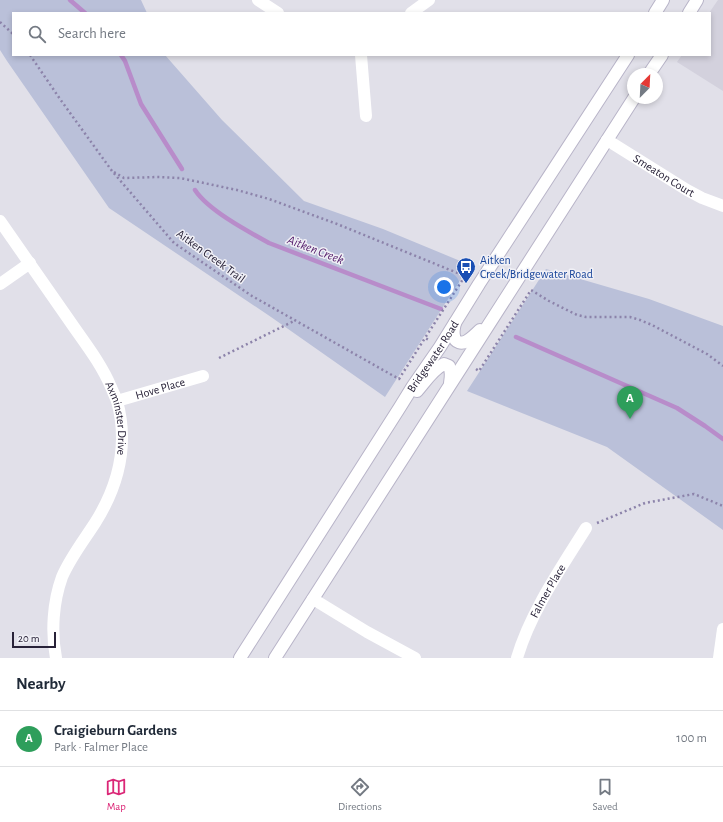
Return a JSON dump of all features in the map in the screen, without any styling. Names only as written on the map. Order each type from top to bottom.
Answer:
[{"type":"street","points":[[258,0],[276,12]]},
{"type":"street","points":[[411,12],[429,0]]},
{"type":"street","points":[[656,12],[663,0]]},
{"type":"street","points":[[689,12],[697,0]]},
{"type":"street","points":[[361,56],[366,116]]},
{"type":"street","name":"Bridgewater Road","points":[[240,658],[413,386],[440,347],[627,56]]},
{"type":"street","points":[[653,68],[661,56]]},
{"type":"street","points":[[275,658],[630,104]]},
{"type":"street","name":"Smeaton Court","points":[[607,140],[687,190],[702,198],[723,206]]},
{"type":"street","name":"Axminster Drive","points":[[0,221],[90,350],[105,374],[117,400],[121,423],[122,444],[120,466],[114,486],[107,503],[71,560],[62,578],[54,615],[53,634],[56,658]]},
{"type":"street","points":[[0,284],[30,264]]},
{"type":"street","points":[[456,320],[454,337],[456,341],[465,342],[474,336],[491,320]]},
{"type":"street","points":[[393,419],[440,365],[444,364],[449,366],[451,369],[450,384]]},
{"type":"street","name":"Hove Place","points":[[117,400],[203,376]]},
{"type":"street","name":"Falmer Place","points":[[517,658],[530,623],[586,528]]},
{"type":"street","points":[[313,599],[367,632],[415,658]]},
{"type":"street","points":[[719,658],[723,629]]},
{"type":"path","points":[[0,22],[12,33]]},
{"type":"path","name":"Aitken Creek Trail","points":[[31,56],[112,171],[174,243],[252,296],[399,379]]},
{"type":"path","points":[[112,171],[124,178],[180,178],[237,190],[269,199],[337,224],[465,276],[425,338]]},
{"type":"path","points":[[531,290],[577,315],[586,317],[630,317],[640,320],[707,354],[723,366]]},
{"type":"path","points":[[219,358],[295,320]]},
{"type":"path","points":[[586,528],[644,503],[694,494],[723,506]]},
{"type":"shaded area","points":[[0,0],[141,0],[147,12],[12,12],[12,56],[166,56],[222,120],[304,201],[383,229],[470,265],[385,397],[271,317],[109,208],[0,50]]},
{"type":"shaded area","points":[[718,0],[723,0],[723,91],[677,62],[681,56],[711,56],[711,12],[710,12]]},
{"type":"shaded area","points":[[546,269],[649,299],[723,326],[723,530],[607,447],[467,391]]},
{"type":"waterway","name":"Aitken Creek","points":[[70,0],[84,12]]},
{"type":"waterway","name":"Aitken Creek","points":[[122,56],[125,61],[141,104],[182,169]]},
{"type":"waterway","name":"Aitken Creek","points":[[195,190],[201,198],[218,212],[269,243],[441,309]]},
{"type":"waterway","name":"Aitken Creek","points":[[516,337],[677,408],[723,439]]},
{"type":"place","name":"Aitken Creek/Bridgewater Road","points":[[466,284]]},
{"type":"place","name":"Craigieburn Gardens","points":[[630,419]]}]
